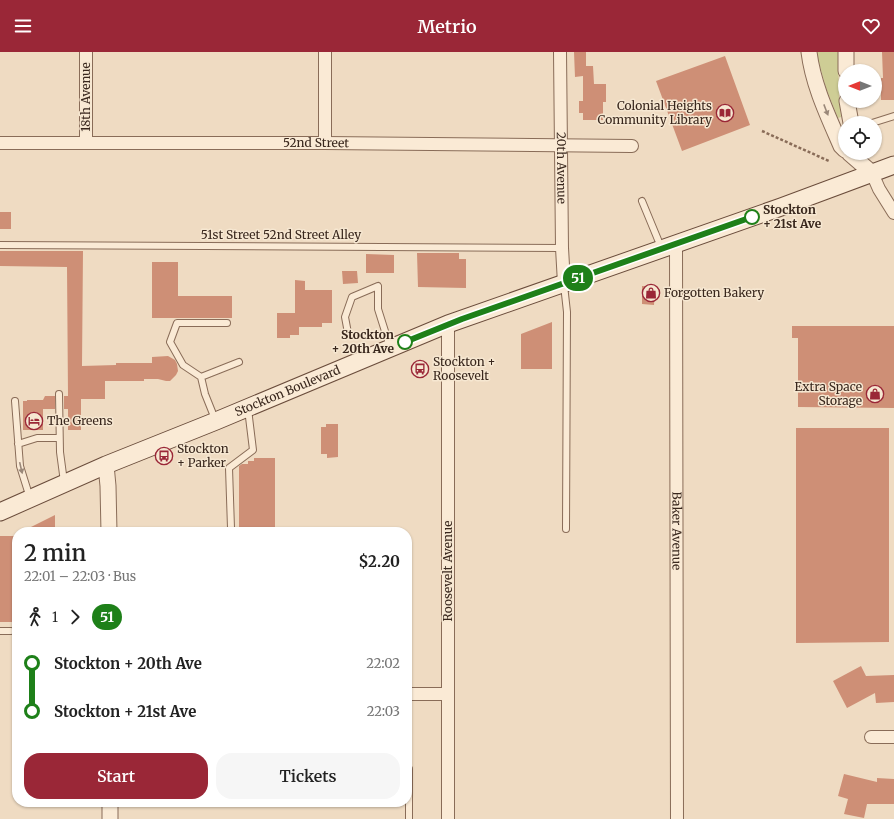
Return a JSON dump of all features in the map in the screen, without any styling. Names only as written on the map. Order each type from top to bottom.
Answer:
[{"type":"main road","name":"Stockton Boulevard","points":[[0,512],[106,465],[216,421],[448,324],[894,165]]},
{"type":"street","name":"18th Avenue","points":[[86,52],[86,142]]},
{"type":"street","points":[[325,52],[325,143]]},
{"type":"street","name":"20th Avenue","points":[[560,52],[562,248],[564,283]]},
{"type":"street","points":[[809,52],[817,88],[838,139]]},
{"type":"street","points":[[846,52],[846,64]]},
{"type":"street","name":"52nd Street","points":[[0,143],[325,143],[632,146]]},
{"type":"street","points":[[857,160],[872,173]]},
{"type":"street","points":[[866,160],[879,188],[894,213]]},
{"type":"street","name":"Baker Avenue","points":[[669,246],[677,819]]},
{"type":"street","name":"Roosevelt Avenue","points":[[448,324],[448,819]]},
{"type":"street","points":[[106,465],[109,527]]},
{"type":"street","points":[[412,694],[448,694]]},
{"type":"street","points":[[871,737],[894,737]]},
{"type":"street","points":[[110,807],[110,819]]},
{"type":"lane","points":[[882,120],[894,116]]},
{"type":"lane","points":[[642,202],[669,246]]},
{"type":"lane","name":"51st Street 52nd Street Alley","points":[[0,245],[562,248]]},
{"type":"lane","points":[[564,283],[567,312],[566,529]]},
{"type":"lane","points":[[348,333],[345,317],[352,297],[378,286],[378,310],[390,348]]},
{"type":"lane","points":[[216,421],[205,394],[201,377],[183,365],[170,342],[177,323],[227,323]]},
{"type":"lane","points":[[201,377],[238,362]]},
{"type":"lane","points":[[59,394],[59,438],[64,484]]},
{"type":"lane","points":[[15,401],[20,466],[30,499]]},
{"type":"lane","points":[[231,527],[229,468],[253,450],[248,407]]},
{"type":"lane","points":[[18,444],[37,438],[59,438]]},
{"type":"lane","points":[[0,631],[11,631]]},
{"type":"lane","points":[[409,807],[409,819]]},
{"type":"path","points":[[762,131],[829,162]]},
{"type":"shaded area","points":[[816,52],[838,52],[838,108],[840,108],[841,116],[838,116],[838,118],[826,88]]},
{"type":"building","points":[[574,52],[586,52],[586,66],[593,66],[594,84],[606,84],[606,102],[603,102],[603,120],[583,120],[583,113],[579,113],[579,101],[583,101],[583,76],[575,77]]},
{"type":"building","points":[[882,52],[894,52],[894,100],[882,100]]},
{"type":"building","points":[[725,56],[750,125],[682,151],[656,81]]},
{"type":"building","points":[[0,212],[11,212],[11,229],[0,229]]},
{"type":"building","points":[[0,251],[83,251],[82,366],[116,365],[116,363],[152,363],[152,357],[168,356],[175,360],[177,364],[178,371],[176,375],[170,381],[144,379],[144,381],[105,381],[105,399],[81,399],[81,430],[68,430],[68,409],[64,409],[64,396],[68,396],[67,267],[0,266]]},
{"type":"building","points":[[417,253],[459,253],[459,259],[466,259],[466,288],[418,287]]},
{"type":"building","points":[[366,254],[394,255],[394,273],[366,273]]},
{"type":"building","points":[[152,262],[178,262],[178,296],[232,296],[232,318],[152,318]]},
{"type":"building","points":[[342,271],[357,271],[358,283],[343,284]]},
{"type":"building","points":[[295,280],[305,281],[305,290],[332,290],[332,323],[322,323],[322,327],[299,327],[299,335],[290,335],[290,338],[277,338],[277,313],[295,313]]},
{"type":"building","points":[[642,286],[655,287],[654,305],[642,304]]},
{"type":"building","points":[[552,322],[552,369],[521,369],[521,334]]},
{"type":"building","points":[[792,326],[894,326],[894,408],[798,407],[798,338],[792,338]]},
{"type":"building","points":[[45,396],[55,396],[55,409],[43,409],[43,430],[23,430],[23,401],[43,400]]},
{"type":"building","points":[[326,424],[338,424],[338,457],[327,458],[327,454],[321,454],[321,427],[326,427]]},
{"type":"building","points":[[796,428],[889,428],[889,642],[796,643]]},
{"type":"building","points":[[254,458],[275,458],[275,527],[239,527],[239,466],[242,464],[248,464],[248,461],[254,461]]},
{"type":"building","points":[[55,515],[55,527],[31,527]]},
{"type":"building","points":[[0,536],[12,536],[12,622],[0,622]]},
{"type":"building","points":[[861,666],[866,676],[894,675],[894,702],[876,703],[875,693],[847,708],[833,681]]},
{"type":"building","points":[[844,774],[877,782],[877,778],[894,779],[894,804],[867,804],[864,818],[844,814],[848,799],[838,796]]},
{"type":"bus line","name":"51","points":[[405,342],[448,324],[752,217]]},
{"type":"place","name":"Colonial Heights Community Library","points":[[725,113]]},
{"type":"place","name":"Stockton + 21st Ave","points":[[752,217]]},
{"type":"place","name":"Forgotten Bakery","points":[[651,293]]},
{"type":"place","name":"Stockton + 20th Ave","points":[[405,342]]},
{"type":"place","name":"Stockton + Roosevelt","points":[[420,369]]},
{"type":"place","name":"Extra Space Storage","points":[[875,394]]},
{"type":"place","name":"The Greens","points":[[34,421]]},
{"type":"place","name":"Stockton + Parker","points":[[164,456]]}]
